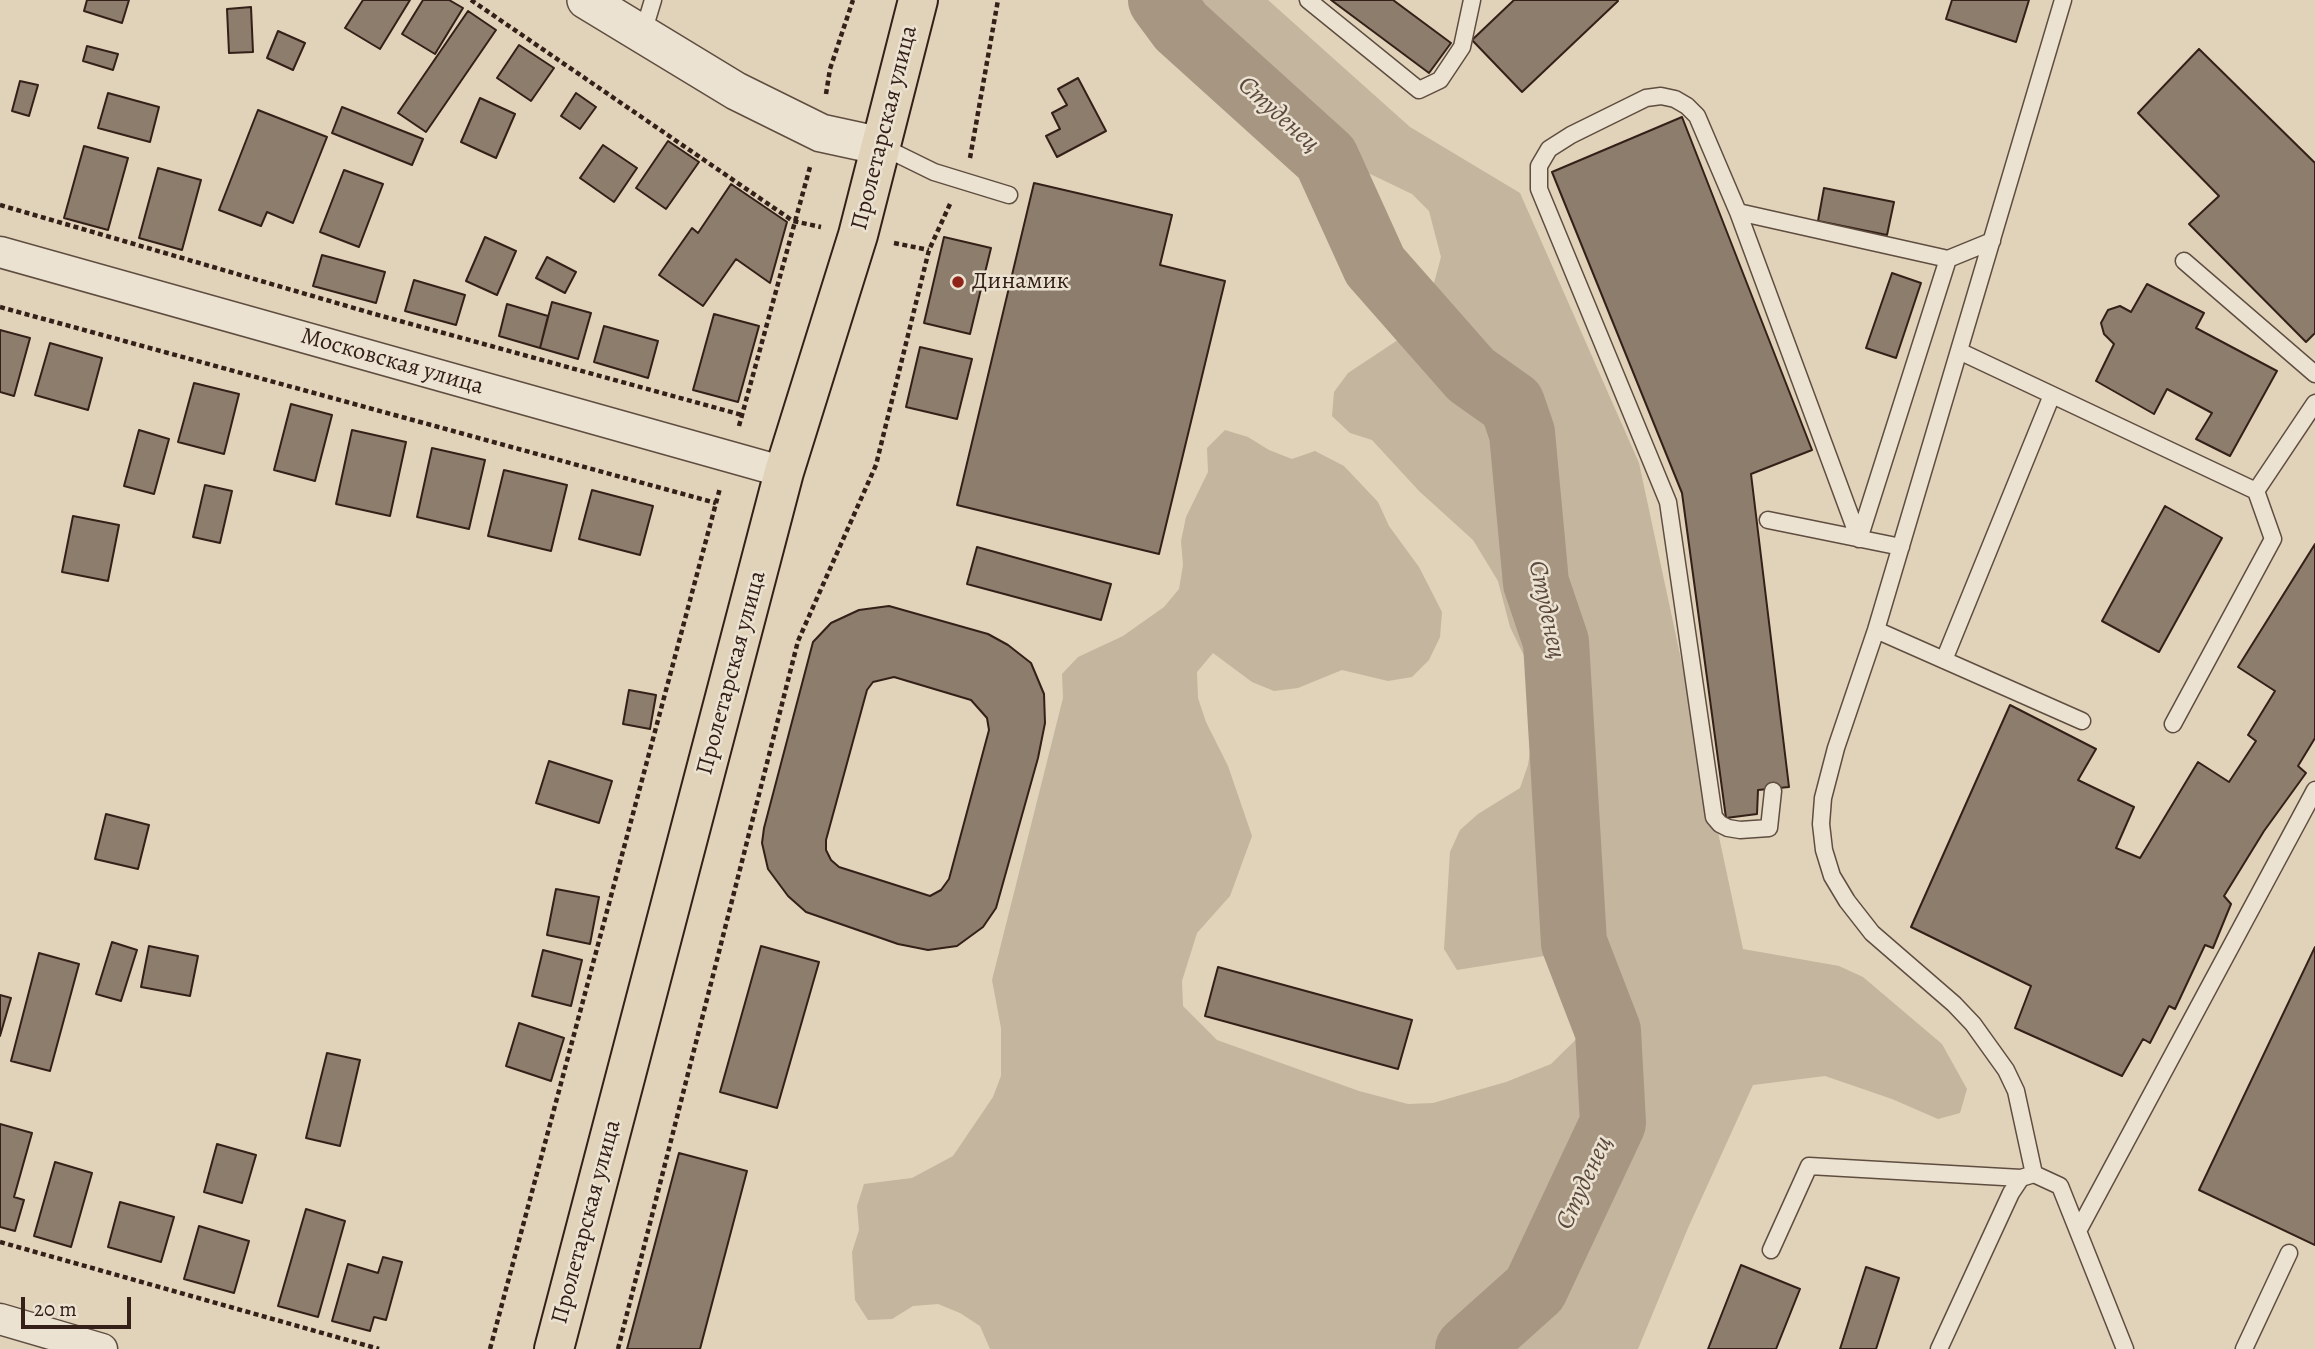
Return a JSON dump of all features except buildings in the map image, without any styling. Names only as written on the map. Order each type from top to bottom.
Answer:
[{"type":"main road","name":"Пролетарская улица","points":[[554,1349],[784,472],[858,235],[918,0]]},
{"type":"street","points":[[586,0],[648,17],[736,91],[821,133],[881,146]]},
{"type":"street","name":"Московская улица","points":[[0,252],[784,472]]},
{"type":"street","points":[[0,1319],[102,1349]]},
{"type":"lane","points":[[1308,0],[1419,90],[1440,80],[1462,47],[1472,0]]},
{"type":"lane","points":[[2028,1176],[2016,1091],[2006,1070],[1985,1039],[1954,1004],[1872,933],[1847,901],[1832,876],[1824,850],[1821,824],[1823,798],[1836,748],[1876,630],[2063,0]]},
{"type":"lane","points":[[1773,791],[1769,828],[1728,828],[1714,817],[1668,502],[1539,189],[1539,166],[1549,149],[1571,135],[1646,99],[1661,96],[1675,99],[1697,116],[1738,212],[1859,538]]},
{"type":"lane","points":[[881,146],[960,182],[1009,195]]},
{"type":"lane","points":[[1738,212],[1948,259],[1992,240]]},
{"type":"lane","points":[[1859,538],[1948,259]]},
{"type":"lane","points":[[2184,261],[2315,374]]},
{"type":"lane","points":[[1959,351],[2256,491],[2273,539],[2173,724]]},
{"type":"lane","points":[[1944,660],[2052,395]]},
{"type":"lane","points":[[2256,491],[2315,403]]},
{"type":"lane","points":[[1768,520],[1901,547]]},
{"type":"lane","points":[[1876,630],[2082,721]]},
{"type":"lane","points":[[2078,1231],[2315,790]]},
{"type":"lane","points":[[1771,1250],[1809,1166],[2028,1176],[2060,1186],[2125,1349]]},
{"type":"lane","points":[[1939,1349],[2011,1193],[2028,1176]]},
{"type":"lane","points":[[2244,1349],[2289,1252]]},
{"type":"path","points":[[0,205],[371,313],[742,415],[793,221],[471,0]]},
{"type":"path","points":[[618,1349],[798,640],[876,465],[929,250],[969,164],[998,0]]},
{"type":"path","points":[[0,307],[716,503],[490,1349]]},
{"type":"path","points":[[0,1242],[379,1349]]},
{"type":"shaded area","points":[[1176,0],[1268,0],[1410,127],[1520,193],[1639,463],[1743,949],[1839,966],[1863,977],[1942,1044],[1967,1089],[1960,1113],[1938,1119],[1892,1099],[1825,1076],[1753,1085],[1688,1228],[1638,1349],[990,1349],[980,1326],[960,1313],[938,1304],[913,1306],[892,1319],[868,1320],[855,1300],[852,1252],[859,1230],[857,1206],[864,1184],[912,1178],[953,1156],[993,1097],[1001,1076],[1001,1028],[992,980],[1063,698],[1062,674],[1078,657],[1123,636],[1164,607],[1179,589],[1183,565],[1181,541],[1186,517],[1208,472],[1207,448],[1225,430],[1248,437],[1269,450],[1292,459],[1315,451],[1344,466],[1378,502],[1389,526],[1419,567],[1442,612],[1440,637],[1429,660],[1412,677],[1388,681],[1342,670],[1298,688],[1274,691],[1252,682],[1213,653],[1197,672],[1198,698],[1206,722],[1228,766],[1252,836],[1230,896],[1197,933],[1182,981],[1183,1006],[1217,1040],[1359,1091],[1408,1104],[1433,1103],[1506,1082],[1551,1064],[1611,1005],[1610,982],[1595,964],[1575,951],[1457,970],[1444,949],[1450,852],[1460,830],[1478,814],[1520,788],[1528,765],[1535,716],[1531,670],[1510,627],[1498,581],[1473,540],[1419,491],[1372,440],[1350,433],[1332,416],[1334,392],[1348,373],[1410,332],[1426,313],[1441,257],[1429,211],[1412,194],[1368,173],[1342,173],[1295,159],[1277,143]]},
{"type":"waterway","name":"Студенец","points":[[1161,0],[1181,27],[1326,158],[1375,266],[1471,375],[1512,404],[1522,433],[1536,583],[1556,642],[1574,943],[1608,1031],[1613,1123],[1535,1289],[1468,1349]]},
{"type":"place","name":"Динамик","points":[[958,282]]}]
